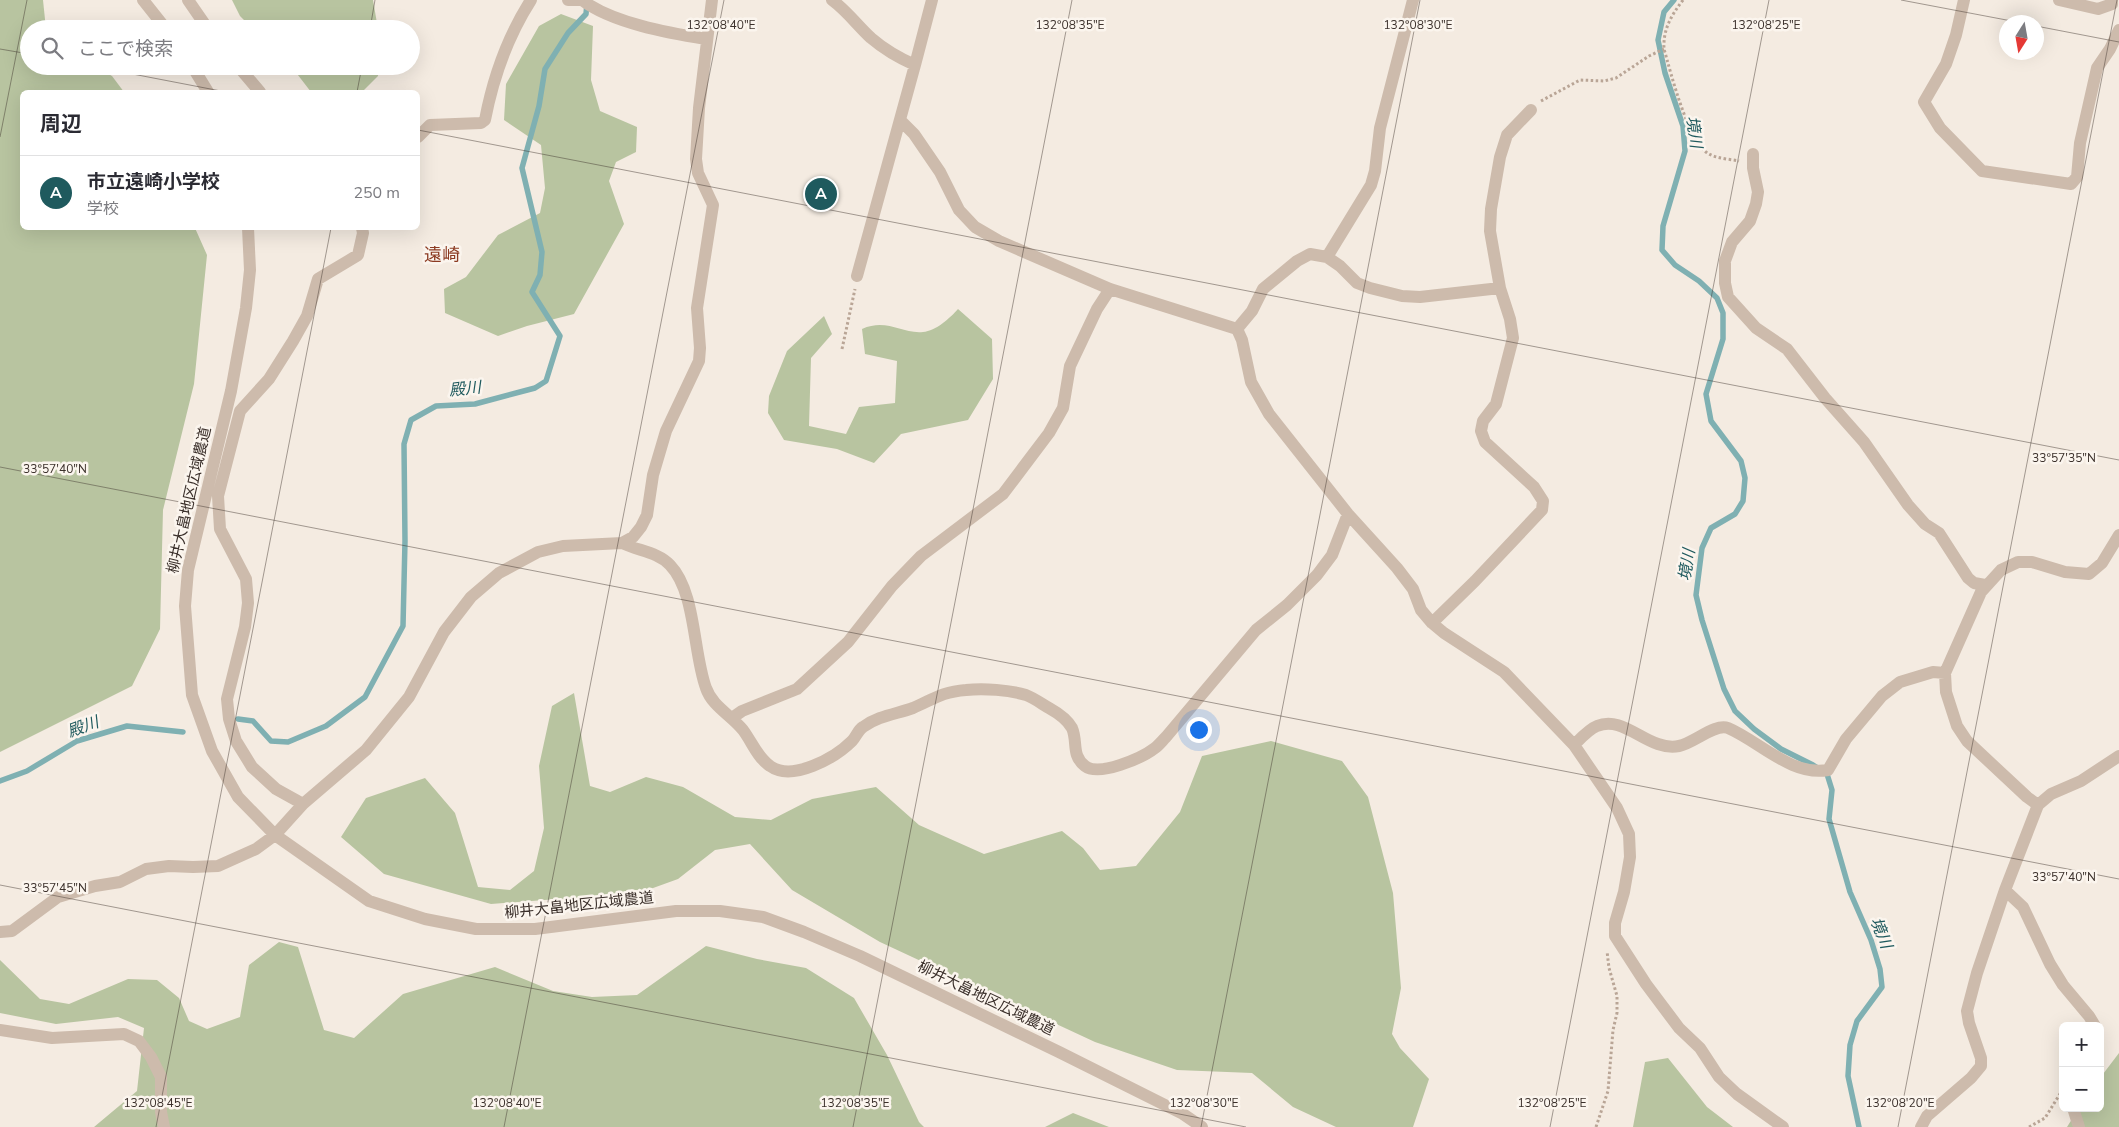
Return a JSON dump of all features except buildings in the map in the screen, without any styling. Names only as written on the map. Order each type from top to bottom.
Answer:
[{"type":"street","points":[[143,0],[159,20]]},
{"type":"street","points":[[188,0],[202,20]]},
{"type":"street","points":[[420,135],[430,125],[482,123],[485,120],[490,92],[501,63],[520,18],[531,0]]},
{"type":"street","points":[[568,0],[578,0]]},
{"type":"street","points":[[582,0],[590,6],[630,22],[668,33],[706,39]]},
{"type":"street","points":[[0,932],[12,930],[58,897],[95,886],[120,882],[146,869],[169,866],[193,868],[218,866],[256,849],[275,835],[303,804],[366,750],[409,698],[444,632],[471,597],[499,573],[538,552],[555,548],[622,543],[633,537],[642,527],[647,515],[653,475],[666,431],[699,361],[697,308],[713,205],[698,173],[696,158],[699,108],[712,0]]},
{"type":"street","points":[[832,0],[843,8],[871,38],[895,56],[915,65]]},
{"type":"street","points":[[857,276],[901,121],[932,0]]},
{"type":"street","points":[[1327,257],[1371,185],[1375,171],[1380,128],[1413,0]]},
{"type":"street","points":[[1964,0],[1956,34],[1946,64],[1924,102],[1940,128],[1982,171],[2071,184],[2078,177],[2080,143],[2097,68],[2110,49],[2119,30]]},
{"type":"street","points":[[2059,0],[2098,9],[2112,4],[2112,0]]},
{"type":"street","points":[[198,75],[207,90]]},
{"type":"street","points":[[246,75],[258,90]]},
{"type":"street","points":[[1432,623],[1475,581],[1542,510],[1543,501],[1534,486],[1484,442],[1481,432],[1483,421],[1496,404],[1512,338],[1510,319],[1500,288],[1490,231],[1491,209],[1497,174],[1507,135],[1531,110]]},
{"type":"street","points":[[901,121],[914,134],[940,172],[959,210],[975,227],[999,241],[1110,289],[1237,329],[1242,340],[1251,382],[1268,414],[1348,514],[1397,568],[1412,590],[1421,610],[1432,623],[1504,672],[1574,745],[1617,808],[1629,834],[1630,857],[1624,892],[1615,923],[1615,936],[1679,1028],[1700,1048],[1719,1077],[1737,1094],[1783,1127]]},
{"type":"street","points":[[1753,158],[1758,192],[1756,204],[1750,221],[1732,242],[1725,261],[1725,283],[1728,297],[1756,328],[1787,349],[1825,398],[1864,442],[1908,506],[1925,524],[1939,533],[1968,578],[1974,583],[1985,585]]},
{"type":"street","name":"柳井大畠地区広域農道","points":[[248,230],[250,270],[246,308],[231,391],[188,570],[185,606],[192,694],[212,751],[238,797],[275,835],[369,900],[425,919],[476,929],[535,929],[676,911],[720,911],[763,917],[860,956],[1183,1114],[1202,1127]]},
{"type":"street","points":[[303,804],[276,789],[252,767],[236,741],[229,719],[227,699],[245,627],[248,603],[246,579],[220,528],[218,496],[240,411],[268,378],[293,341],[307,316],[318,279],[358,255],[362,230]]},
{"type":"street","points":[[1237,329],[1252,311],[1263,288],[1297,261],[1310,254],[1327,257],[1340,266],[1357,283],[1402,296],[1420,297],[1500,288]]},
{"type":"street","points":[[732,718],[742,711],[797,689],[848,642],[892,586],[921,556],[1003,494],[1049,433],[1063,408],[1073,359],[1097,309],[1110,289]]},
{"type":"street","points":[[622,543],[634,549],[659,556],[670,565],[680,580],[687,600],[705,687],[712,701],[732,718],[757,752],[770,766],[786,773],[804,770],[824,760],[851,742],[861,728],[877,719],[912,708],[944,692],[968,689],[1014,692],[1028,696],[1062,716],[1072,728],[1077,758],[1087,768],[1104,771],[1155,749],[1256,630],[1287,605],[1318,575],[1332,555],[1348,514]]},
{"type":"street","points":[[2038,805],[1967,741],[1957,726],[1946,692],[1945,673],[1985,585],[2001,570],[2018,562],[2032,562],[2075,574],[2089,574],[2102,563],[2119,535]]},
{"type":"street","points":[[1574,745],[1596,726],[1609,723],[1619,725],[1647,741],[1665,746],[1679,746],[1698,739],[1717,727],[1727,728],[1774,756],[1807,770],[1818,772],[1828,770],[1846,739],[1882,696],[1900,682],[1932,672],[1945,673]]},
{"type":"street","points":[[1921,1127],[1927,1116],[1971,1078],[1981,1066],[1981,1058],[1969,1023],[1967,1011],[1977,974],[2005,890],[2038,805],[2051,794],[2081,781],[2119,756]]},
{"type":"street","points":[[2005,890],[2023,907],[2050,964],[2063,985],[2093,1022]]},
{"type":"street","points":[[0,1030],[52,1038],[124,1034],[139,1041],[151,1057],[161,1077],[164,1127]]},
{"type":"street","points":[[2073,1112],[2079,1127]]},
{"type":"path","points":[[1682,0],[1670,18],[1663,36],[1664,49],[1690,130],[1700,146],[1711,156],[1747,163],[1753,158]]},
{"type":"path","points":[[1531,110],[1569,84],[1580,80],[1604,81],[1616,78],[1649,56],[1664,49]]},
{"type":"path","points":[[842,349],[857,276]]},
{"type":"path","points":[[1596,1127],[1608,1092],[1612,1059],[1616,996],[1607,954],[1608,946],[1615,936]]},
{"type":"path","points":[[2029,1127],[2045,1118],[2059,1095]]},
{"type":"green space","points":[[0,0],[43,0],[45,20],[20,20],[20,75],[110,75],[122,90],[20,90],[20,230],[196,230],[207,255],[194,384],[163,510],[160,629],[132,686],[0,752]]},
{"type":"green space","points":[[232,0],[373,0],[376,20],[244,20]]},
{"type":"green space","points":[[561,14],[593,26],[591,80],[600,111],[637,127],[636,152],[616,162],[609,181],[624,224],[574,314],[527,326],[498,336],[445,313],[444,289],[466,277],[498,235],[540,213],[545,188],[541,145],[504,120],[506,84],[539,26]]},
{"type":"green space","points":[[298,75],[378,75],[364,90],[309,90]]},
{"type":"green space","points":[[958,309],[992,339],[993,379],[968,420],[901,434],[874,463],[837,449],[784,440],[768,413],[769,396],[787,351],[824,316],[832,334],[811,358],[809,426],[846,434],[859,407],[895,403],[897,361],[865,354],[862,329],[879,325],[915,332],[928,331],[942,324]]},
{"type":"green space","points":[[574,693],[590,786],[610,792],[646,777],[683,787],[735,817],[771,820],[812,799],[876,787],[919,825],[984,854],[1062,831],[1083,848],[1100,870],[1136,866],[1180,812],[1202,756],[1271,741],[1342,761],[1368,797],[1393,893],[1401,988],[1392,1034],[1400,1048],[1429,1079],[1413,1127],[1336,1127],[1293,1107],[1252,1073],[1177,1070],[1095,1042],[880,942],[792,890],[750,844],[715,850],[678,879],[620,900],[558,899],[491,904],[384,874],[341,837],[366,798],[425,778],[455,813],[478,887],[510,890],[534,871],[544,828],[539,766],[552,706]]},
{"type":"green space","points":[[279,942],[298,947],[324,1030],[354,1038],[403,994],[495,967],[553,991],[592,997],[637,995],[706,946],[757,959],[806,968],[854,998],[887,1055],[919,1122],[924,1127],[94,1127],[137,1091],[144,1028],[118,1017],[56,1024],[0,1013],[0,960],[40,999],[69,1004],[128,979],[157,980],[179,998],[189,1021],[207,1029],[240,1017],[249,965]]},
{"type":"green space","points":[[2119,1053],[2119,1127],[2067,1127],[2076,1112],[2104,1112],[2104,1073]]},
{"type":"green space","points":[[1668,1058],[1707,1107],[1733,1127],[1633,1127],[1645,1062]]},
{"type":"green space","points":[[1073,1113],[1109,1127],[1045,1127]]},
{"type":"waterway","name":"境川","points":[[1674,0],[1664,12],[1658,40],[1665,73],[1683,126],[1685,151],[1663,226],[1662,250],[1675,265],[1699,281],[1717,298],[1723,313],[1723,339],[1706,394],[1711,421],[1741,461],[1745,478],[1743,501],[1735,514],[1711,528],[1702,548],[1696,595],[1724,689],[1735,711],[1754,729],[1781,749],[1827,774],[1832,790],[1829,819],[1850,892],[1871,940],[1880,969],[1882,987],[1857,1021],[1850,1045],[1848,1076],[1859,1127]]},
{"type":"waterway","name":"殿川","points":[[238,719],[253,721],[271,741],[288,742],[326,726],[365,697],[403,626],[405,541],[404,444],[411,420],[436,406],[475,404],[535,388],[546,381],[560,336],[532,292],[540,275],[542,252],[522,168],[539,106],[545,69],[568,33],[586,14],[587,3]]},
{"type":"waterway","name":"殿川","points":[[0,781],[27,771],[77,741],[127,726],[183,732]]},
{"type":"place","name":"市立遠崎小学校","points":[[821,194]]},
{"type":"district","name":"遠崎","points":[[442,255]]}]
